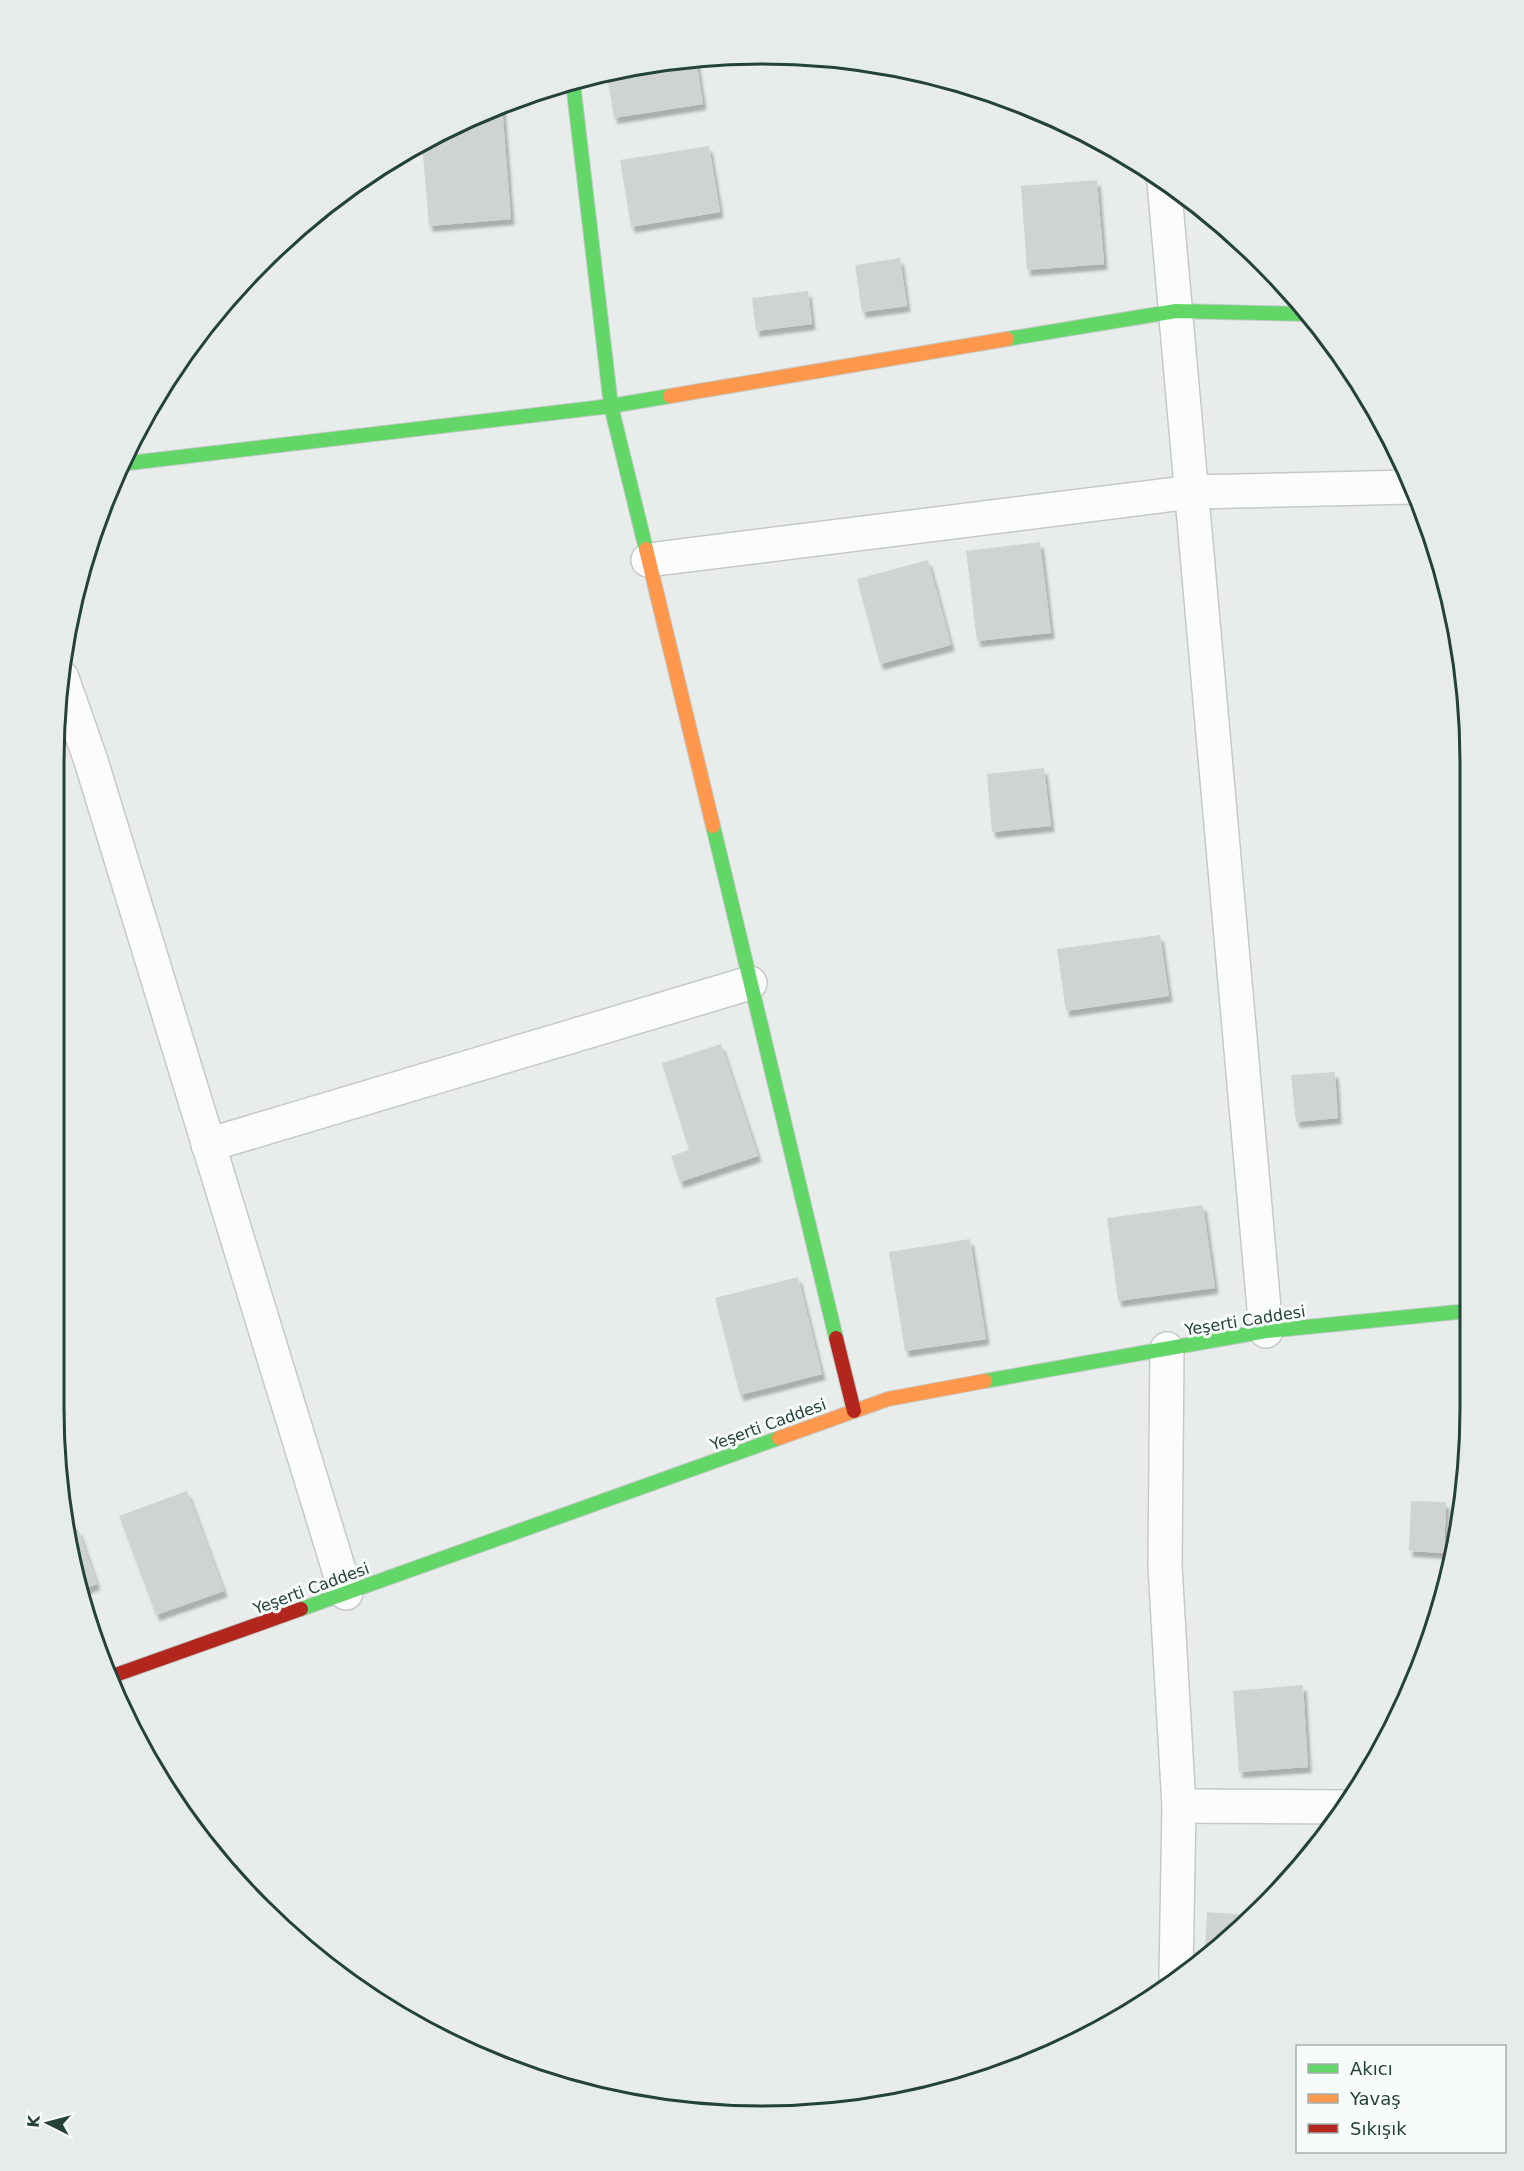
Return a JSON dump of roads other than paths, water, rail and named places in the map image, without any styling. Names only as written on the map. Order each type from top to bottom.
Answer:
[{"type":"street","points":[[574,90],[611,406],[854,1411]]},
{"type":"street","points":[[1165,193],[1266,1331]]},
{"type":"street","points":[[132,463],[611,406],[1176,311],[1296,314]]},
{"type":"street","points":[[648,560],[1192,492],[1403,487]]},
{"type":"street","points":[[68,695],[91,761],[346,1593]]},
{"type":"street","points":[[208,1145],[750,983]]},
{"type":"street","name":"Yeşerti Caddesi","points":[[117,1674],[888,1399],[1266,1331],[1460,1312]]},
{"type":"street","points":[[1167,1349],[1165,1566],[1179,1806],[1176,1970]]},
{"type":"street","points":[[1179,1806],[1335,1807]]}]
